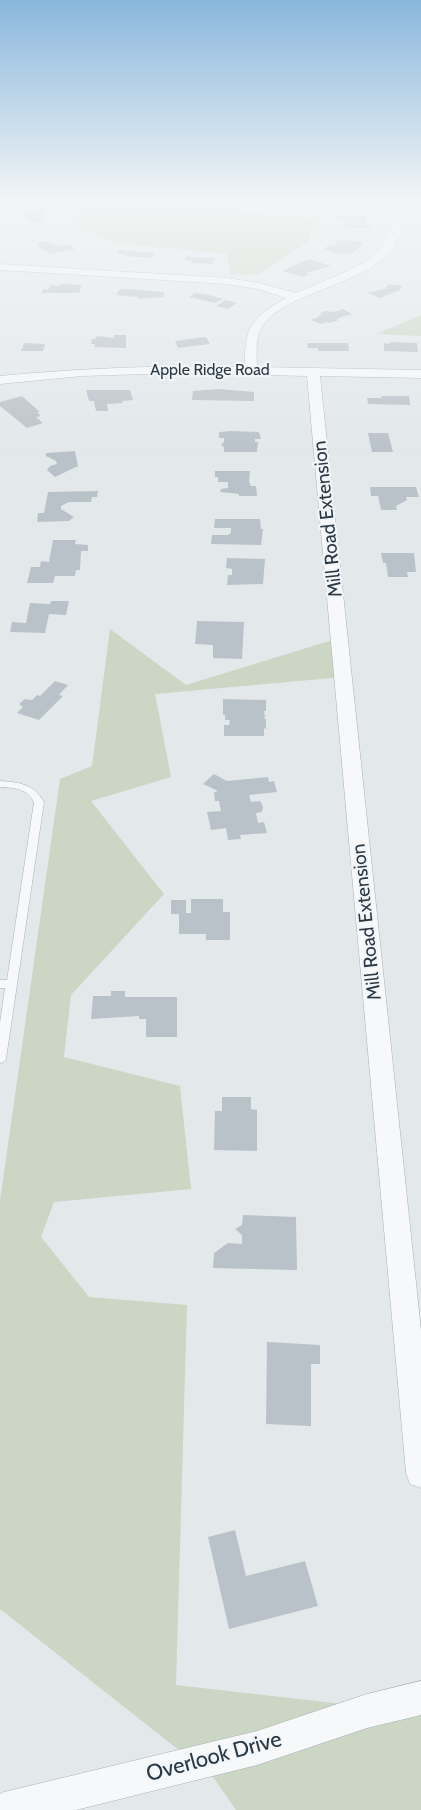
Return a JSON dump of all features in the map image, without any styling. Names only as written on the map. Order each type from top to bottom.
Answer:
[{"type":"street","points":[[256,285],[296,297]]},
{"type":"street","points":[[251,370],[251,338],[256,326],[271,310],[296,297],[326,285]]},
{"type":"street","name":"Apple Ridge Road","points":[[0,380],[51,374],[114,370],[251,370],[421,374]]},
{"type":"street","name":"Mill Road Extension","points":[[313,371],[421,1473]]},
{"type":"street","name":"Overlook Drive","points":[[4,1810],[257,1748],[367,1711],[421,1698]]},
{"type":"lane","points":[[0,784],[17,785],[30,789],[36,795],[39,802],[6,984],[0,1059]]},
{"type":"green space","points":[[421,315],[421,336],[376,334]]},
{"type":"green space","points":[[110,629],[186,685],[339,638],[343,677],[155,694],[171,777],[91,801],[164,894],[71,995],[64,1057],[180,1086],[191,1189],[54,1202],[41,1237],[89,1297],[187,1305],[176,1685],[421,1713],[421,1810],[236,1810],[213,1777],[0,1609],[0,1201],[60,779],[92,766]]},
{"type":"building","points":[[51,285],[82,285],[79,293],[42,293],[43,289],[48,290]]},
{"type":"building","points":[[388,285],[402,286],[400,290],[380,298],[367,293],[388,288],[386,288]]},
{"type":"building","points":[[120,289],[165,292],[163,297],[139,299],[137,297],[116,295]]},
{"type":"building","points":[[195,293],[223,299],[215,303],[189,297]]},
{"type":"building","points":[[226,300],[237,303],[227,309],[216,306]]},
{"type":"building","points":[[343,309],[352,314],[330,323],[321,324],[311,320],[319,317],[323,314],[320,313],[325,311],[335,312]]},
{"type":"building","points":[[114,335],[126,335],[126,348],[94,347],[95,344],[91,344],[92,339],[95,339],[97,336],[114,338]]},
{"type":"building","points":[[206,337],[210,344],[178,348],[175,341]]},
{"type":"building","points":[[390,342],[417,343],[418,352],[384,351],[384,343],[390,344]]},
{"type":"building","points":[[24,343],[45,344],[43,351],[21,351]]},
{"type":"building","points":[[307,343],[348,343],[349,351],[318,351],[318,348],[308,348]]},
{"type":"building","points":[[218,389],[254,392],[254,401],[192,400],[193,391]]},
{"type":"building","points":[[86,390],[130,390],[133,400],[107,404],[108,411],[96,411],[94,401],[89,401]]},
{"type":"building","points":[[22,396],[40,412],[37,412],[41,416],[36,417],[43,423],[27,428],[0,406],[0,402]]},
{"type":"building","points":[[381,396],[409,396],[410,405],[368,404],[367,398],[382,398]]},
{"type":"building","points":[[219,432],[259,432],[261,439],[255,439],[255,442],[258,442],[257,452],[224,452],[224,447],[221,445],[224,442],[224,438],[219,438]]},
{"type":"building","points":[[368,433],[388,433],[393,452],[372,452]]},
{"type":"building","points":[[75,451],[78,466],[55,477],[47,470],[50,466],[57,464],[56,461],[46,456],[46,453]]},
{"type":"building","points":[[215,471],[250,471],[250,486],[256,486],[257,496],[239,496],[239,494],[220,492],[221,489],[228,488],[228,482],[218,482],[218,477],[215,477]]},
{"type":"building","points":[[370,487],[416,487],[419,497],[406,497],[407,500],[396,506],[397,510],[381,510],[378,496],[371,496]]},
{"type":"building","points":[[98,491],[97,497],[92,497],[91,502],[69,502],[61,506],[61,509],[74,517],[69,521],[37,522],[38,513],[44,513],[48,492]]},
{"type":"building","points":[[215,519],[260,519],[261,529],[263,529],[261,545],[211,544],[212,535],[228,535],[231,533],[231,528],[214,528]]},
{"type":"building","points":[[53,540],[76,540],[75,544],[88,545],[88,551],[81,551],[80,570],[76,570],[75,576],[55,576],[53,583],[27,583],[31,567],[40,567],[41,561],[49,562]]},
{"type":"building","points":[[381,553],[414,553],[416,572],[407,572],[408,577],[388,577],[386,563],[383,563]]},
{"type":"building","points":[[227,558],[265,559],[263,584],[227,585],[228,575],[232,575],[232,569],[226,568]]},
{"type":"building","points":[[51,601],[69,601],[66,615],[49,614],[45,633],[10,632],[12,622],[26,623],[30,603],[50,604]]},
{"type":"building","points":[[197,621],[244,622],[242,659],[213,658],[213,645],[195,644]]},
{"type":"building","points":[[55,681],[68,685],[59,695],[63,696],[39,720],[17,713],[23,707],[19,704],[25,699],[32,700],[37,695],[40,696]]},
{"type":"building","points":[[223,699],[266,700],[265,718],[263,719],[266,719],[264,736],[224,736],[224,725],[229,725],[230,720],[225,720],[225,715],[223,715]]},
{"type":"building","points":[[214,774],[227,781],[268,777],[269,782],[274,781],[277,792],[249,795],[251,802],[260,801],[263,807],[262,812],[256,813],[258,823],[264,822],[267,833],[240,835],[241,839],[228,840],[226,828],[211,830],[207,812],[221,811],[219,801],[215,801],[214,792],[217,792],[216,790],[203,784]]},
{"type":"building","points":[[191,899],[223,899],[223,912],[230,912],[230,940],[206,940],[206,934],[179,934],[179,914],[171,914],[171,900],[186,900],[186,913],[191,913]]},
{"type":"building","points":[[111,991],[125,991],[125,997],[177,997],[177,1037],[146,1037],[146,1019],[139,1019],[139,1016],[91,1019],[93,996],[111,996]]},
{"type":"building","points":[[222,1097],[251,1097],[251,1109],[257,1110],[257,1151],[214,1150],[215,1111],[222,1111]]},
{"type":"building","points":[[243,1215],[296,1217],[297,1270],[213,1268],[214,1253],[228,1243],[242,1244],[242,1235],[235,1229],[242,1225]]},
{"type":"building","points":[[267,1342],[320,1345],[320,1364],[311,1364],[311,1426],[266,1424]]},
{"type":"building","points":[[235,1530],[246,1576],[305,1561],[318,1606],[229,1629],[208,1537]]}]
